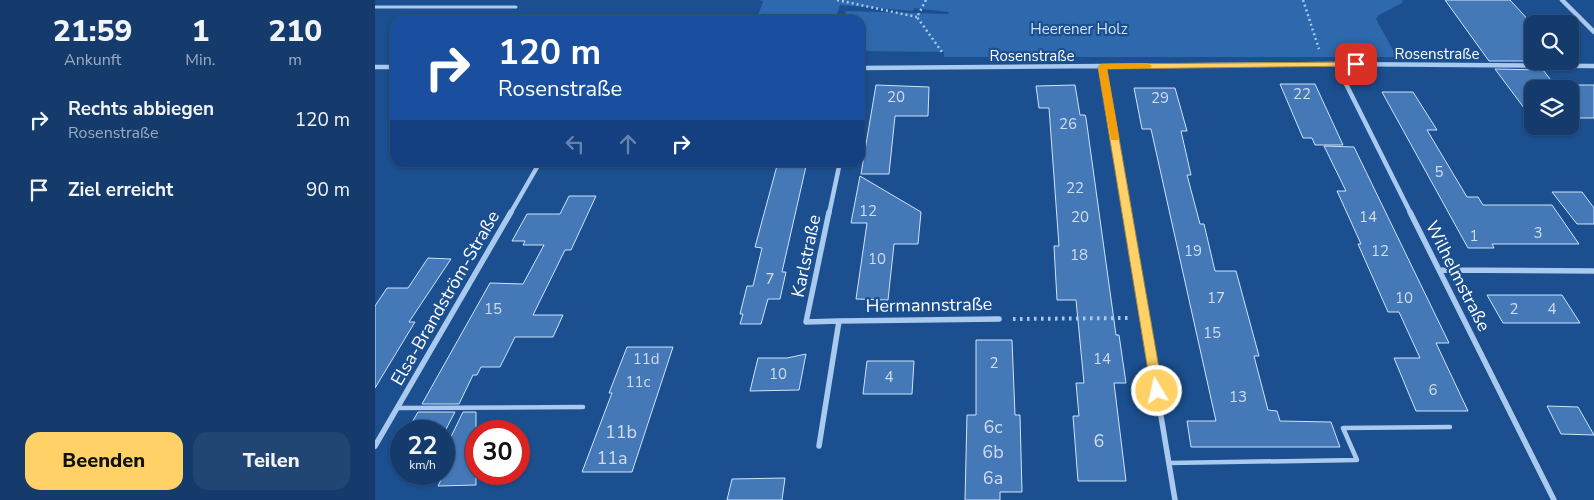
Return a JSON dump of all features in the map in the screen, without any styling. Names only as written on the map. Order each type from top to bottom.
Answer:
[{"type":"street","points":[[1562,0],[1594,32]]},
{"type":"street","name":"Rosenstraße","points":[[865,68],[1324,64],[1594,66]]},
{"type":"street","name":"Wilhelmstraße","points":[[1336,64],[1554,500]]},
{"type":"street","points":[[375,67],[390,67]]},
{"type":"street","points":[[1102,67],[1175,500]]},
{"type":"street","name":"Elsa-Brandström-Straße","points":[[375,446],[537,167]]},
{"type":"street","name":"Karlstraße","points":[[839,167],[806,322],[839,321]]},
{"type":"street","points":[[1440,270],[1594,271]]},
{"type":"street","name":"Hermannstraße","points":[[839,321],[999,319]]},
{"type":"street","points":[[819,446],[839,321]]},
{"type":"lane","points":[[375,7],[516,7]]},
{"type":"lane","points":[[397,408],[583,407]]},
{"type":"lane","points":[[1169,463],[1357,460],[1343,428],[1450,427]]},
{"type":"path","points":[[837,0],[917,17],[952,67]]},
{"type":"path","points":[[917,17],[926,0]]},
{"type":"path","points":[[1303,0],[1324,64]]},
{"type":"path","name":"Hermannstraße","points":[[999,319],[1145,318]]},
{"type":"green space","name":"Heerener Holz","points":[[760,0],[1403,0],[1402,3],[1379,15],[1376,19],[1397,57],[944,57],[944,52],[865,51],[865,15],[845,15],[846,11],[948,14],[949,12],[914,8],[913,11],[840,5],[837,15],[758,15],[763,2]]},
{"type":"building","points":[[1445,0],[1510,0],[1524,15],[1524,61],[1489,61]]},
{"type":"building","points":[[1495,69],[1543,70],[1551,80],[1524,80],[1524,108]]},
{"type":"building","points":[[1280,84],[1315,84],[1343,145],[1315,145],[1312,138],[1303,138]]},
{"type":"building","points":[[876,85],[929,87],[928,116],[895,116],[889,174],[861,174],[862,167],[865,167],[865,150]]},
{"type":"building","points":[[1075,85],[1080,115],[1085,115],[1086,118],[1116,335],[1119,335],[1126,383],[1114,383],[1126,481],[1078,481],[1073,416],[1079,416],[1076,383],[1084,383],[1076,300],[1057,300],[1054,246],[1059,246],[1049,108],[1039,108],[1036,86]]},
{"type":"building","points":[[1579,85],[1594,85],[1594,118],[1579,118]]},
{"type":"building","points":[[1134,88],[1175,88],[1187,131],[1181,131],[1191,175],[1187,175],[1200,224],[1204,224],[1215,271],[1236,271],[1259,356],[1254,356],[1268,410],[1277,411],[1280,421],[1331,422],[1340,447],[1191,447],[1187,421],[1216,421],[1151,129],[1142,129]]},
{"type":"building","points":[[1382,92],[1413,92],[1437,130],[1427,130],[1467,197],[1478,197],[1483,205],[1552,205],[1579,244],[1492,244],[1494,248],[1468,248]]},
{"type":"building","points":[[1324,146],[1354,147],[1449,343],[1436,343],[1468,411],[1416,411],[1394,358],[1420,358],[1399,312],[1388,312],[1358,244],[1361,244],[1337,191],[1346,191]]},
{"type":"building","points":[[777,167],[806,167],[782,272],[786,272],[780,299],[768,299],[761,324],[740,324],[743,314],[740,314],[747,286],[753,286],[762,248],[755,247]]},
{"type":"building","points":[[860,176],[921,212],[918,244],[894,244],[888,300],[856,299],[867,223],[851,223]]},
{"type":"building","points":[[1552,192],[1582,192],[1594,208],[1594,224],[1577,224]]},
{"type":"building","points":[[569,196],[596,196],[571,250],[565,250],[533,315],[563,315],[553,337],[515,337],[500,367],[481,367],[477,375],[473,375],[459,404],[422,404],[490,283],[523,284],[544,245],[523,245],[525,241],[512,241],[527,214],[560,214]]},
{"type":"building","points":[[428,258],[451,259],[409,322],[415,322],[375,388],[375,306],[387,288],[408,288]]},
{"type":"building","points":[[1487,295],[1562,295],[1580,323],[1503,323]]},
{"type":"building","points":[[976,340],[1012,340],[1015,415],[1020,415],[1022,492],[1000,492],[1000,500],[965,500],[967,415],[976,415]]},
{"type":"building","points":[[627,347],[673,347],[632,472],[582,472],[612,393],[609,393]]},
{"type":"building","points":[[806,354],[799,390],[750,391],[758,358],[787,358]]},
{"type":"building","points":[[867,361],[914,361],[912,394],[863,394]]},
{"type":"building","points":[[1547,406],[1578,407],[1594,435],[1561,434]]},
{"type":"building","points":[[418,412],[455,412],[451,420],[413,420]]},
{"type":"building","points":[[463,412],[476,412],[476,420],[465,420],[465,485],[476,485],[438,486],[455,485],[455,428]]},
{"type":"building","points":[[785,478],[782,500],[727,500],[732,479]]},
{"type":"slow traffic","points":[[1114,137],[1102,67],[1147,66]]},
{"type":"route","points":[[1157,391],[1102,67],[1356,64]]}]
